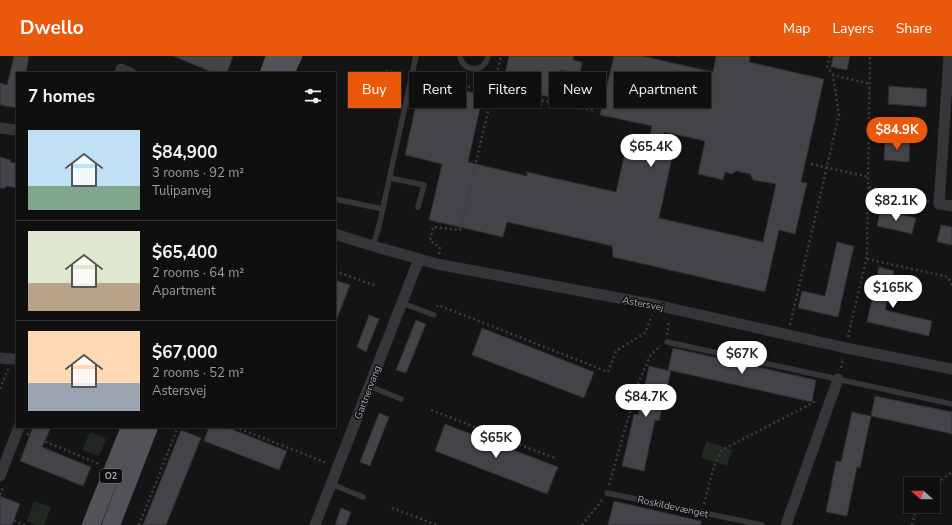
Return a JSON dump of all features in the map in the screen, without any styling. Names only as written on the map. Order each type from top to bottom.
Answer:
[{"type":"main road","points":[[269,72],[275,56]]},
{"type":"main road","points":[[285,72],[292,56]]},
{"type":"main road","name":"O2","points":[[91,525],[130,428]]},
{"type":"main road","name":"O2","points":[[111,525],[149,428]]},
{"type":"street","points":[[949,56],[939,204],[952,206]]},
{"type":"street","points":[[0,128],[16,130]]},
{"type":"street","name":"Astersvej","points":[[336,234],[437,264],[656,305],[846,348],[952,369]]},
{"type":"street","name":"Gartnervang","points":[[315,525],[419,259]]},
{"type":"street","points":[[0,358],[12,360]]},
{"type":"street","points":[[786,525],[838,379]]},
{"type":"street","points":[[0,476],[18,429]]},
{"type":"lane","points":[[413,72],[416,56]]},
{"type":"lane","points":[[460,56],[466,67],[475,69],[486,63],[488,56]]},
{"type":"lane","points":[[373,246],[383,209],[409,90]]},
{"type":"lane","points":[[390,178],[424,184],[418,207]]},
{"type":"lane","points":[[336,199],[383,209]]},
{"type":"lane","points":[[402,303],[434,315]]},
{"type":"lane","points":[[667,342],[952,404]]},
{"type":"lane","points":[[369,386],[401,399]]},
{"type":"lane","points":[[331,484],[363,497]]},
{"type":"lane","name":"Roskildevænget","points":[[607,493],[762,525]]},
{"type":"path","points":[[497,72],[501,56]]},
{"type":"path","points":[[788,335],[839,116],[833,75],[827,66],[830,56]]},
{"type":"path","points":[[838,379],[867,259],[870,56]]},
{"type":"path","points":[[385,71],[409,75]]},
{"type":"path","points":[[833,75],[870,84]]},
{"type":"path","points":[[541,100],[596,110]]},
{"type":"path","points":[[437,264],[440,247],[430,241],[433,227],[460,230],[488,108]]},
{"type":"path","points":[[811,164],[869,177]]},
{"type":"path","points":[[869,187],[939,204]]},
{"type":"path","points":[[867,259],[948,277],[952,286]]},
{"type":"path","points":[[336,271],[376,286]]},
{"type":"path","points":[[434,315],[438,305],[608,372],[616,351],[645,333],[650,324],[656,305]]},
{"type":"path","points":[[582,525],[607,493],[638,384],[651,354],[667,342],[667,331],[671,309]]},
{"type":"path","points":[[702,512],[714,466],[722,450],[833,392]]},
{"type":"path","points":[[431,410],[557,460]]},
{"type":"path","points":[[139,525],[178,428]]},
{"type":"path","points":[[238,428],[338,467]]},
{"type":"path","points":[[18,429],[24,433],[99,464]]},
{"type":"path","points":[[940,481],[952,472]]},
{"type":"path","points":[[392,508],[437,525]]},
{"type":"path","points":[[912,525],[915,513]]},
{"type":"path","points":[[0,515],[25,525]]},
{"type":"shaded area","points":[[90,432],[106,439],[99,456],[82,450]]},
{"type":"shaded area","points":[[706,441],[732,450],[727,466],[701,458]]},
{"type":"shaded area","points":[[34,501],[51,507],[44,525],[36,525],[27,521]]},
{"type":"building","points":[[14,56],[29,56],[26,72],[16,72],[16,108],[0,105],[0,83],[7,85]]},
{"type":"building","points":[[173,56],[233,56],[227,72],[212,72]]},
{"type":"building","points":[[509,56],[574,56],[573,60],[582,62],[580,72],[561,70],[561,72],[549,72],[549,97],[541,95],[541,72],[505,72]]},
{"type":"building","points":[[614,56],[642,56],[713,72],[716,56],[750,56],[749,62],[824,79],[801,182],[807,183],[795,234],[779,230],[765,292],[613,257],[612,246],[507,222],[503,237],[429,220],[442,164],[405,155],[415,108],[466,108],[466,91],[474,93],[474,108],[480,108],[468,162],[527,176],[527,172],[616,192],[626,148],[646,153],[652,126],[600,115],[602,108],[606,108],[606,90]],"holes":[[[664,132],[705,141],[698,174],[723,180],[725,172],[732,174],[736,171],[750,174],[753,180],[776,184],[763,242],[659,218],[672,158],[659,155]]]},
{"type":"building","points":[[833,56],[850,56],[847,70],[831,67]]},
{"type":"building","points":[[889,86],[927,89],[926,107],[888,104]]},
{"type":"building","points":[[885,141],[910,142],[909,162],[884,160]]},
{"type":"building","points":[[0,157],[11,160],[10,162],[16,163],[16,188],[6,186],[6,188],[0,188]]},
{"type":"building","points":[[880,210],[916,218],[912,234],[877,226]]},
{"type":"building","points":[[941,225],[952,227],[952,245],[937,242]]},
{"type":"building","points":[[837,242],[854,246],[838,317],[798,308],[802,291],[825,296]]},
{"type":"building","points":[[879,267],[894,271],[885,310],[932,321],[929,336],[867,322]]},
{"type":"building","points":[[336,280],[350,285],[336,321]]},
{"type":"building","points":[[369,315],[379,319],[366,352],[357,347]]},
{"type":"building","points":[[416,320],[426,324],[406,373],[396,370]]},
{"type":"building","points":[[482,328],[594,372],[584,398],[472,355]]},
{"type":"building","points":[[673,348],[816,380],[812,402],[668,370]]},
{"type":"building","points":[[649,366],[671,371],[659,421],[655,420],[644,471],[622,466],[634,414],[638,415]]},
{"type":"building","points":[[875,396],[952,412],[952,434],[871,416]]},
{"type":"building","points":[[852,412],[871,416],[860,468],[857,467],[847,516],[826,512],[836,461],[841,462]]},
{"type":"building","points":[[379,413],[389,417],[370,466],[360,462]]},
{"type":"building","points":[[445,424],[558,467],[547,494],[435,451]]},
{"type":"building","points":[[33,428],[51,428],[42,447],[91,467],[83,486],[20,461]]},
{"type":"building","points":[[209,428],[229,428],[287,451],[279,470],[204,441]]},
{"type":"building","points":[[181,430],[201,438],[166,525],[143,525]]},
{"type":"building","points":[[0,496],[20,504],[12,525],[0,525]]},
{"type":"building","points":[[614,501],[701,521],[701,525],[608,525]]},
{"type":"building","points":[[341,508],[351,512],[346,525],[335,525]]}]
